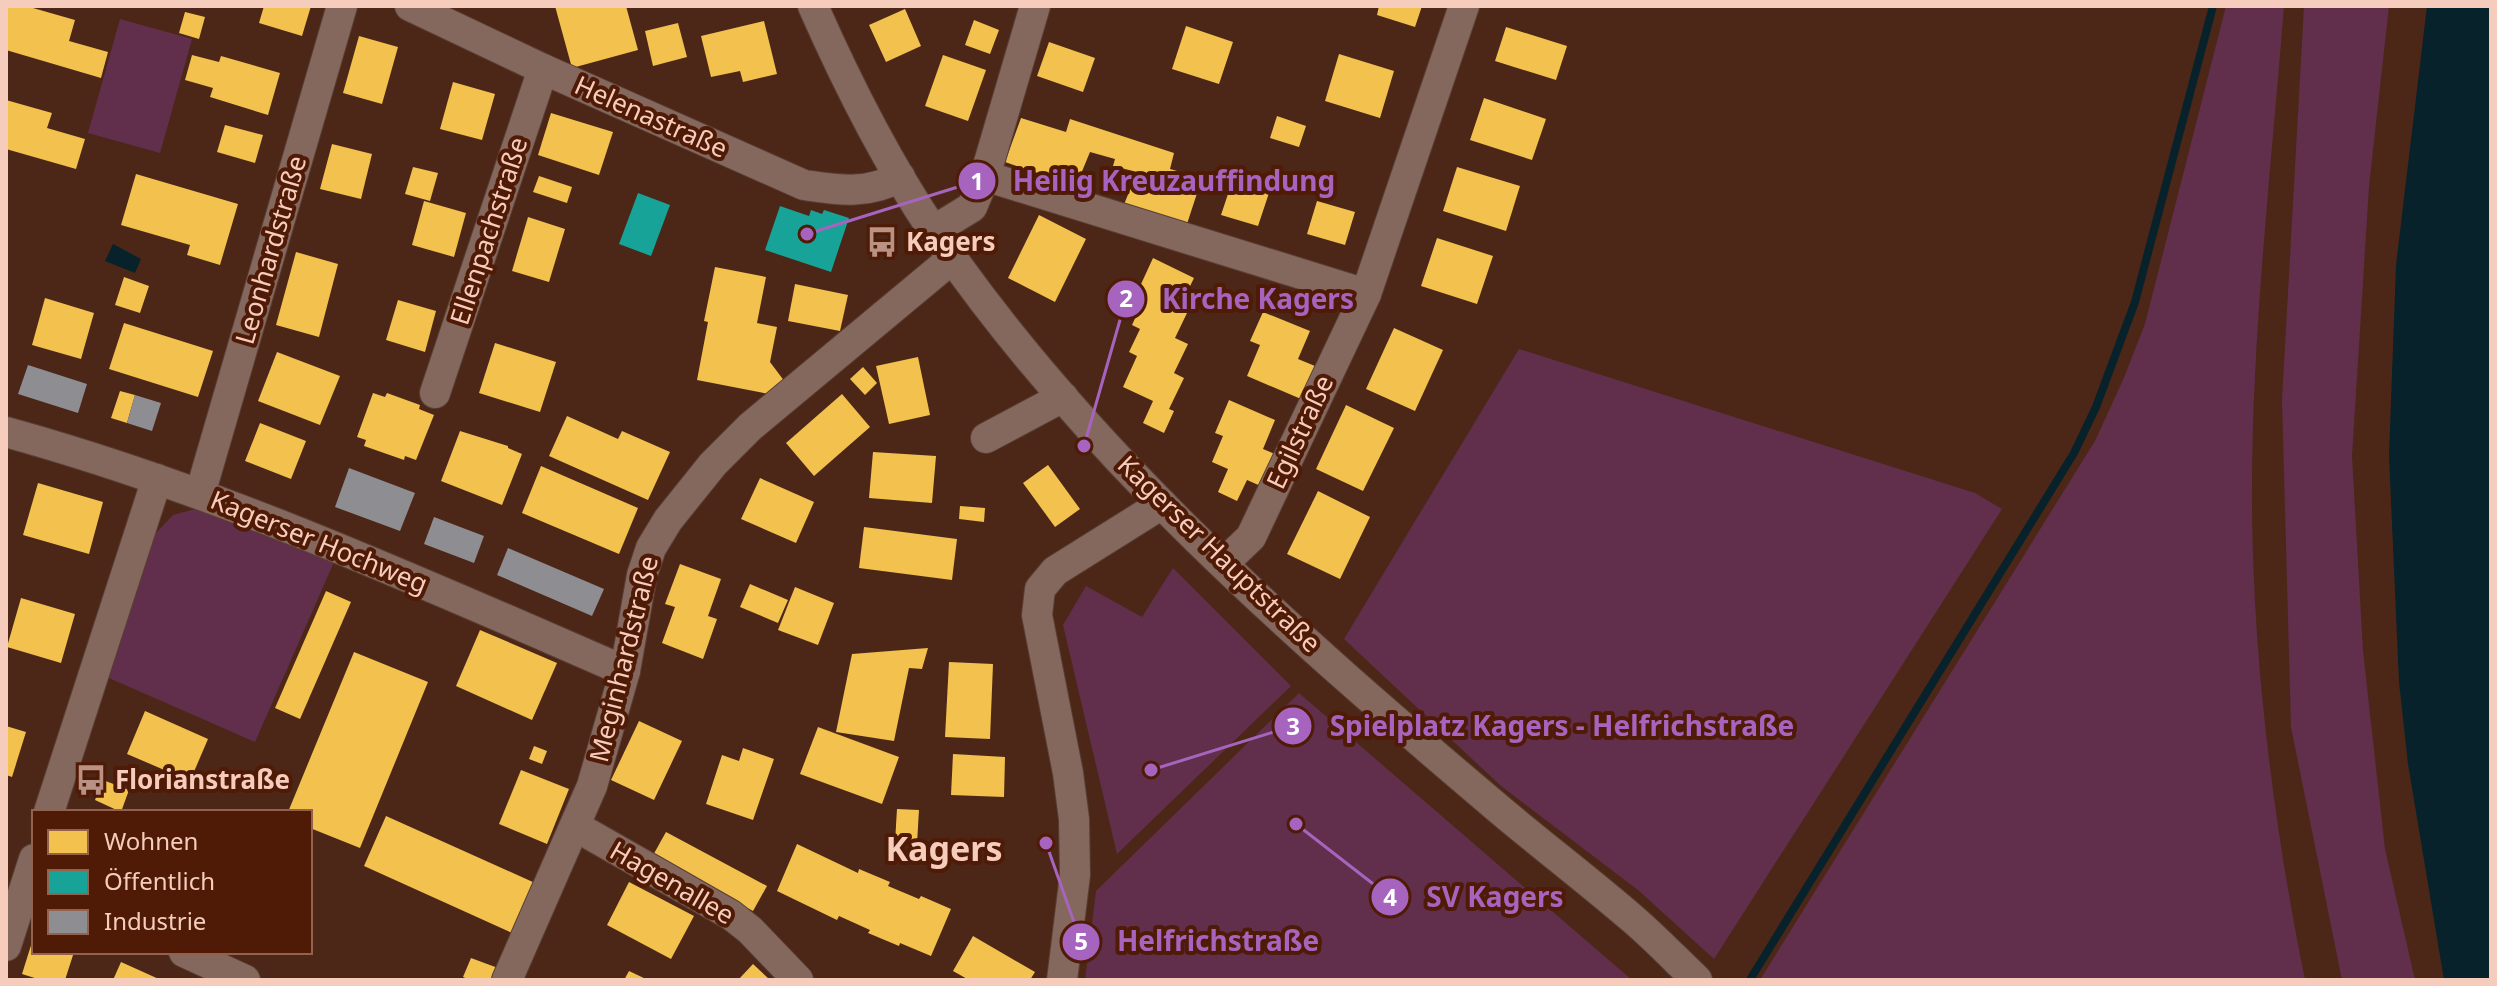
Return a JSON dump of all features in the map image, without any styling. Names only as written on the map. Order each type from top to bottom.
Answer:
[{"type":"street","name":"Leonhardstraße","points":[[200,494],[342,6]]},
{"type":"street","name":"Helenastraße","points":[[410,6],[804,185],[843,191],[882,187],[900,177]]},
{"type":"street","name":"Kagerser Hauptstraße","points":[[813,6],[851,92],[933,231],[1063,397],[1162,504],[1323,655],[1500,810],[1635,921],[1697,980]]},
{"type":"street","points":[[933,231],[972,207],[985,176],[1035,6]]},
{"type":"street","name":"Egilstraße","points":[[1224,563],[1251,537],[1366,294],[1464,6]]},
{"type":"street","name":"Ellenpachstraße","points":[[435,393],[543,69]]},
{"type":"street","points":[[985,176],[1366,294]]},
{"type":"street","name":"Meginhardstraße","points":[[507,980],[592,786],[625,671],[642,575],[651,548],[668,520],[713,464],[750,427],[953,258]]},
{"type":"street","points":[[986,438],[1063,397]]},
{"type":"street","name":"Kagerser Hochweg","points":[[6,432],[200,494],[392,570],[625,671]]},
{"type":"street","points":[[50,810],[157,479]]},
{"type":"street","points":[[1062,980],[1075,875],[1074,819],[1031,578],[1055,571],[1162,504]]},
{"type":"street","name":"Hagenallee","points":[[575,826],[731,915],[750,930],[798,980]]},
{"type":"street","points":[[6,946],[32,874]]},
{"type":"street","points":[[188,954],[245,980]]},
{"type":"shaded area","points":[[2226,6],[2284,6],[2258,318],[2253,443],[2253,565],[2267,744],[2305,980],[1760,980],[2095,441],[2145,324]]},
{"type":"shaded area","points":[[2304,6],[2389,6],[2369,186],[2352,456],[2363,651],[2385,849],[2415,980],[2342,980],[2291,727],[2282,400]]},
{"type":"shaded area","points":[[120,19],[192,39],[160,153],[88,133]]},
{"type":"shaded area","points":[[1519,349],[1975,493],[2002,509],[1714,959],[1638,890],[1501,786],[1344,639]]},
{"type":"shaded area","points":[[199,508],[334,562],[255,742],[109,678],[153,536],[173,515]]},
{"type":"shaded area","points":[[1173,568],[1291,686],[1117,854],[1063,625],[1086,586],[1142,617]]},
{"type":"shaded area","points":[[1299,693],[1632,980],[1085,980],[1096,891]]},
{"type":"water","points":[[2427,6],[2491,6],[2491,980],[2444,980],[2408,764],[2399,682],[2389,456],[2396,265]]},
{"type":"water","points":[[113,244],[141,259],[135,273],[105,261]]},
{"type":"building: Wohnen","points":[[6,6],[26,6],[75,20],[69,41],[108,52],[101,78],[6,50]]},
{"type":"building: Wohnen","points":[[264,6],[311,6],[302,36],[259,23]]},
{"type":"building: Wohnen","points":[[555,6],[626,6],[638,50],[572,68]]},
{"type":"building: Wohnen","points":[[1379,6],[1422,6],[1415,27],[1377,15]]},
{"type":"building: Wohnen","points":[[905,9],[921,46],[886,62],[869,25]]},
{"type":"building: Wohnen","points":[[185,12],[205,17],[199,39],[179,33]]},
{"type":"building: Wohnen","points":[[974,20],[999,30],[990,54],[965,45]]},
{"type":"building: Wohnen","points":[[764,21],[777,74],[743,82],[740,71],[711,77],[701,36]]},
{"type":"building: Wohnen","points":[[678,23],[687,57],[653,66],[645,31]]},
{"type":"building: Wohnen","points":[[1186,26],[1233,42],[1219,84],[1172,69]]},
{"type":"building: Wohnen","points":[[1506,27],[1567,46],[1556,80],[1495,61]]},
{"type":"building: Wohnen","points":[[359,36],[398,47],[382,104],[343,93]]},
{"type":"building: Wohnen","points":[[1049,42],[1095,58],[1083,92],[1037,76]]},
{"type":"building: Wohnen","points":[[1339,54],[1394,71],[1380,118],[1325,101]]},
{"type":"building: Wohnen","points":[[192,55],[219,62],[221,56],[280,73],[268,115],[210,97],[213,88],[185,80]]},
{"type":"building: Wohnen","points":[[943,55],[986,70],[968,121],[925,106]]},
{"type":"building: Wohnen","points":[[453,82],[495,94],[482,140],[440,129]]},
{"type":"building: Wohnen","points":[[1484,98],[1546,119],[1532,160],[1470,140]]},
{"type":"building: Wohnen","points":[[6,100],[52,113],[47,128],[85,139],[76,169],[6,149]]},
{"type":"building: Wohnen","points":[[551,113],[613,132],[599,175],[538,155]]},
{"type":"building: Wohnen","points":[[1277,116],[1306,126],[1299,147],[1270,138]]},
{"type":"building: Wohnen","points":[[1021,118],[1066,132],[1070,119],[1174,153],[1170,169],[1202,178],[1186,227],[1123,207],[1137,172],[1113,166],[1115,159],[1090,152],[1076,186],[1005,162]]},
{"type":"building: Wohnen","points":[[225,125],[263,135],[255,163],[217,152]]},
{"type":"building: Wohnen","points":[[332,144],[372,154],[361,199],[320,189]]},
{"type":"building: Wohnen","points":[[413,167],[438,173],[430,201],[405,194]]},
{"type":"building: Wohnen","points":[[1457,167],[1520,186],[1506,231],[1443,211]]},
{"type":"building: Wohnen","points":[[136,174],[238,204],[220,265],[187,255],[190,245],[121,225]]},
{"type":"building: Wohnen","points":[[539,176],[572,187],[567,203],[533,192]]},
{"type":"building: Wohnen","points":[[1232,182],[1269,193],[1258,226],[1221,215]]},
{"type":"building: Wohnen","points":[[424,201],[466,213],[454,257],[412,245]]},
{"type":"building: Wohnen","points":[[1317,201],[1355,212],[1345,245],[1307,234]]},
{"type":"building: Wohnen","points":[[1039,215],[1086,239],[1055,302],[1008,278]]},
{"type":"building: Wohnen","points":[[528,217],[565,229],[549,282],[512,271]]},
{"type":"building: Wohnen","points":[[1437,238],[1493,256],[1477,304],[1421,286]]},
{"type":"building: Wohnen","points":[[296,252],[338,264],[319,337],[276,325]]},
{"type":"building: Wohnen","points":[[1153,258],[1194,278],[1179,309],[1187,313],[1175,338],[1188,344],[1174,373],[1184,378],[1169,409],[1174,411],[1164,433],[1143,423],[1153,401],[1123,387],[1137,356],[1129,352],[1140,329],[1132,325],[1144,299],[1136,295]]},
{"type":"building: Wohnen","points":[[715,267],[766,277],[757,323],[777,327],[770,362],[785,382],[769,394],[697,380]]},
{"type":"building: Wohnen","points":[[124,277],[149,286],[140,313],[115,305]]},
{"type":"building: Wohnen","points":[[795,284],[848,295],[840,331],[788,321]]},
{"type":"building: Wohnen","points":[[45,298],[94,313],[81,359],[32,345]]},
{"type":"building: Wohnen","points":[[398,300],[436,311],[425,352],[386,340]]},
{"type":"building: Wohnen","points":[[1263,312],[1310,331],[1298,359],[1315,366],[1301,399],[1247,376],[1260,345],[1250,341]]},
{"type":"building: Wohnen","points":[[124,323],[213,351],[198,397],[109,369]]},
{"type":"building: Wohnen","points":[[1394,328],[1443,350],[1415,411],[1366,389]]},
{"type":"building: Wohnen","points":[[495,343],[556,362],[540,412],[479,393]]},
{"type":"building: Wohnen","points":[[277,352],[340,376],[320,425],[258,401]]},
{"type":"building: Wohnen","points":[[918,357],[930,415],[889,424],[876,366]]},
{"type":"building: Wohnen","points":[[863,367],[877,383],[865,395],[850,379]]},
{"type":"building: Wohnen","points":[[120,391],[135,395],[127,423],[111,418]]},
{"type":"building: Wohnen","points":[[373,393],[385,397],[387,393],[420,405],[419,409],[434,415],[416,460],[405,456],[404,460],[364,446],[366,440],[357,437]]},
{"type":"building: Wohnen","points":[[842,394],[870,427],[814,476],[786,443]]},
{"type":"building: Wohnen","points":[[1229,400],[1275,420],[1263,449],[1277,455],[1263,487],[1247,480],[1237,501],[1218,492],[1228,469],[1212,462],[1223,436],[1215,433]]},
{"type":"building: Wohnen","points":[[1346,405],[1394,428],[1363,491],[1316,469]]},
{"type":"building: Wohnen","points":[[567,416],[618,439],[622,431],[670,452],[648,500],[549,456]]},
{"type":"building: Wohnen","points":[[260,423],[306,441],[291,479],[245,461]]},
{"type":"building: Wohnen","points":[[460,431],[508,446],[522,454],[502,505],[441,481]]},
{"type":"building: Wohnen","points":[[873,452],[936,456],[932,503],[869,498]]},
{"type":"building: Wohnen","points":[[1048,465],[1080,509],[1055,527],[1023,483]]},
{"type":"building: Wohnen","points":[[541,466],[638,508],[619,554],[522,513]]},
{"type":"building: Wohnen","points":[[760,478],[814,502],[796,543],[741,519]]},
{"type":"building: Wohnen","points":[[38,483],[103,502],[89,554],[23,535]]},
{"type":"building: Wohnen","points":[[1318,491],[1370,517],[1340,579],[1287,554]]},
{"type":"building: Wohnen","points":[[960,506],[985,508],[984,522],[959,519]]},
{"type":"building: Wohnen","points":[[864,527],[957,539],[952,580],[859,568]]},
{"type":"building: Wohnen","points":[[680,564],[721,579],[708,616],[717,619],[703,659],[662,643],[675,607],[665,604]]},
{"type":"building: Wohnen","points":[[750,584],[788,600],[778,623],[740,607]]},
{"type":"building: Wohnen","points":[[795,587],[834,603],[818,645],[778,630]]},
{"type":"building: Wohnen","points":[[326,591],[351,602],[300,719],[275,708]]},
{"type":"building: Wohnen","points":[[21,598],[75,614],[61,663],[7,647]]},
{"type":"building: Wohnen","points":[[480,630],[557,663],[532,720],[456,686]]},
{"type":"building: Wohnen","points":[[928,648],[922,669],[909,668],[894,741],[836,732],[852,654]]},
{"type":"building: Wohnen","points":[[354,652],[428,682],[360,848],[312,829],[312,810],[289,810]]},
{"type":"building: Wohnen","points":[[949,662],[993,664],[990,739],[945,737]]},
{"type":"building: Wohnen","points":[[145,711],[208,739],[190,781],[127,754]]},
{"type":"building: Wohnen","points":[[639,721],[682,741],[654,800],[611,780]]},
{"type":"building: Wohnen","points":[[6,726],[26,732],[12,777],[6,775]]},
{"type":"building: Wohnen","points":[[818,727],[899,757],[882,804],[800,774]]},
{"type":"building: Wohnen","points":[[534,746],[547,751],[542,764],[529,759]]},
{"type":"building: Wohnen","points":[[743,748],[774,759],[753,820],[706,804],[722,755],[739,761]]},
{"type":"building: Wohnen","points":[[953,754],[1005,757],[1004,797],[951,795]]},
{"type":"building: Wohnen","points":[[521,770],[569,789],[547,844],[499,824]]},
{"type":"building: Wohnen","points":[[103,780],[129,790],[122,810],[95,800]]},
{"type":"building: Wohnen","points":[[897,809],[919,810],[917,843],[895,842]]},
{"type":"building: Wohnen","points":[[386,816],[535,883],[512,933],[364,866]]},
{"type":"building: Wohnen","points":[[666,832],[767,886],[753,911],[652,857]]},
{"type":"building: Wohnen","points":[[797,844],[858,873],[859,869],[890,882],[888,886],[951,909],[931,956],[868,933],[870,930],[839,916],[837,920],[777,891]]},
{"type":"building: Wohnen","points":[[629,882],[694,916],[671,959],[607,925]]},
{"type":"building: Wohnen","points":[[973,936],[1035,972],[1030,980],[969,980],[953,971]]},
{"type":"building: Wohnen","points":[[32,942],[32,954],[73,954],[65,980],[41,980],[22,974]]},
{"type":"building: Wohnen","points":[[471,958],[498,968],[494,980],[463,977]]},
{"type":"building: Wohnen","points":[[121,962],[161,980],[113,980]]},
{"type":"building: Wohnen","points":[[753,964],[770,980],[738,980]]},
{"type":"building: Wohnen","points":[[629,971],[648,980],[624,980]]},
{"type":"building: Öffentlich","points":[[638,193],[670,205],[651,256],[619,244]]},
{"type":"building: Öffentlich","points":[[780,206],[809,216],[811,210],[822,214],[824,210],[849,218],[831,272],[765,250]]},
{"type":"building: Industrie","points":[[28,365],[87,384],[78,413],[18,394]]},
{"type":"building: Industrie","points":[[135,395],[161,403],[152,431],[127,423]]},
{"type":"building: Industrie","points":[[349,468],[415,493],[400,531],[335,507]]},
{"type":"building: Industrie","points":[[434,517],[484,536],[474,563],[424,544]]},
{"type":"building: Industrie","points":[[508,548],[604,589],[592,616],[497,575]]},
{"type":"waterway","points":[[1751,978],[2074,453],[2096,407],[2135,302],[2213,6]]},
{"type":"place","name":"Heilig Kreuzauffindung","points":[[807,234]]},
{"type":"place","name":"Kagers","points":[[882,242]]},
{"type":"place","name":"Kirche Kagers","points":[[1084,446]]},
{"type":"place","name":"Spielplatz Kagers - Helfrichstraße","points":[[1151,770]]},
{"type":"place","name":"Florianstraße","points":[[91,780]]},
{"type":"place","name":"SV Kagers","points":[[1296,824]]},
{"type":"place","name":"Helfrichstraße","points":[[1046,843]]},
{"type":"district","name":"Kagers","points":[[944,849]]}]
